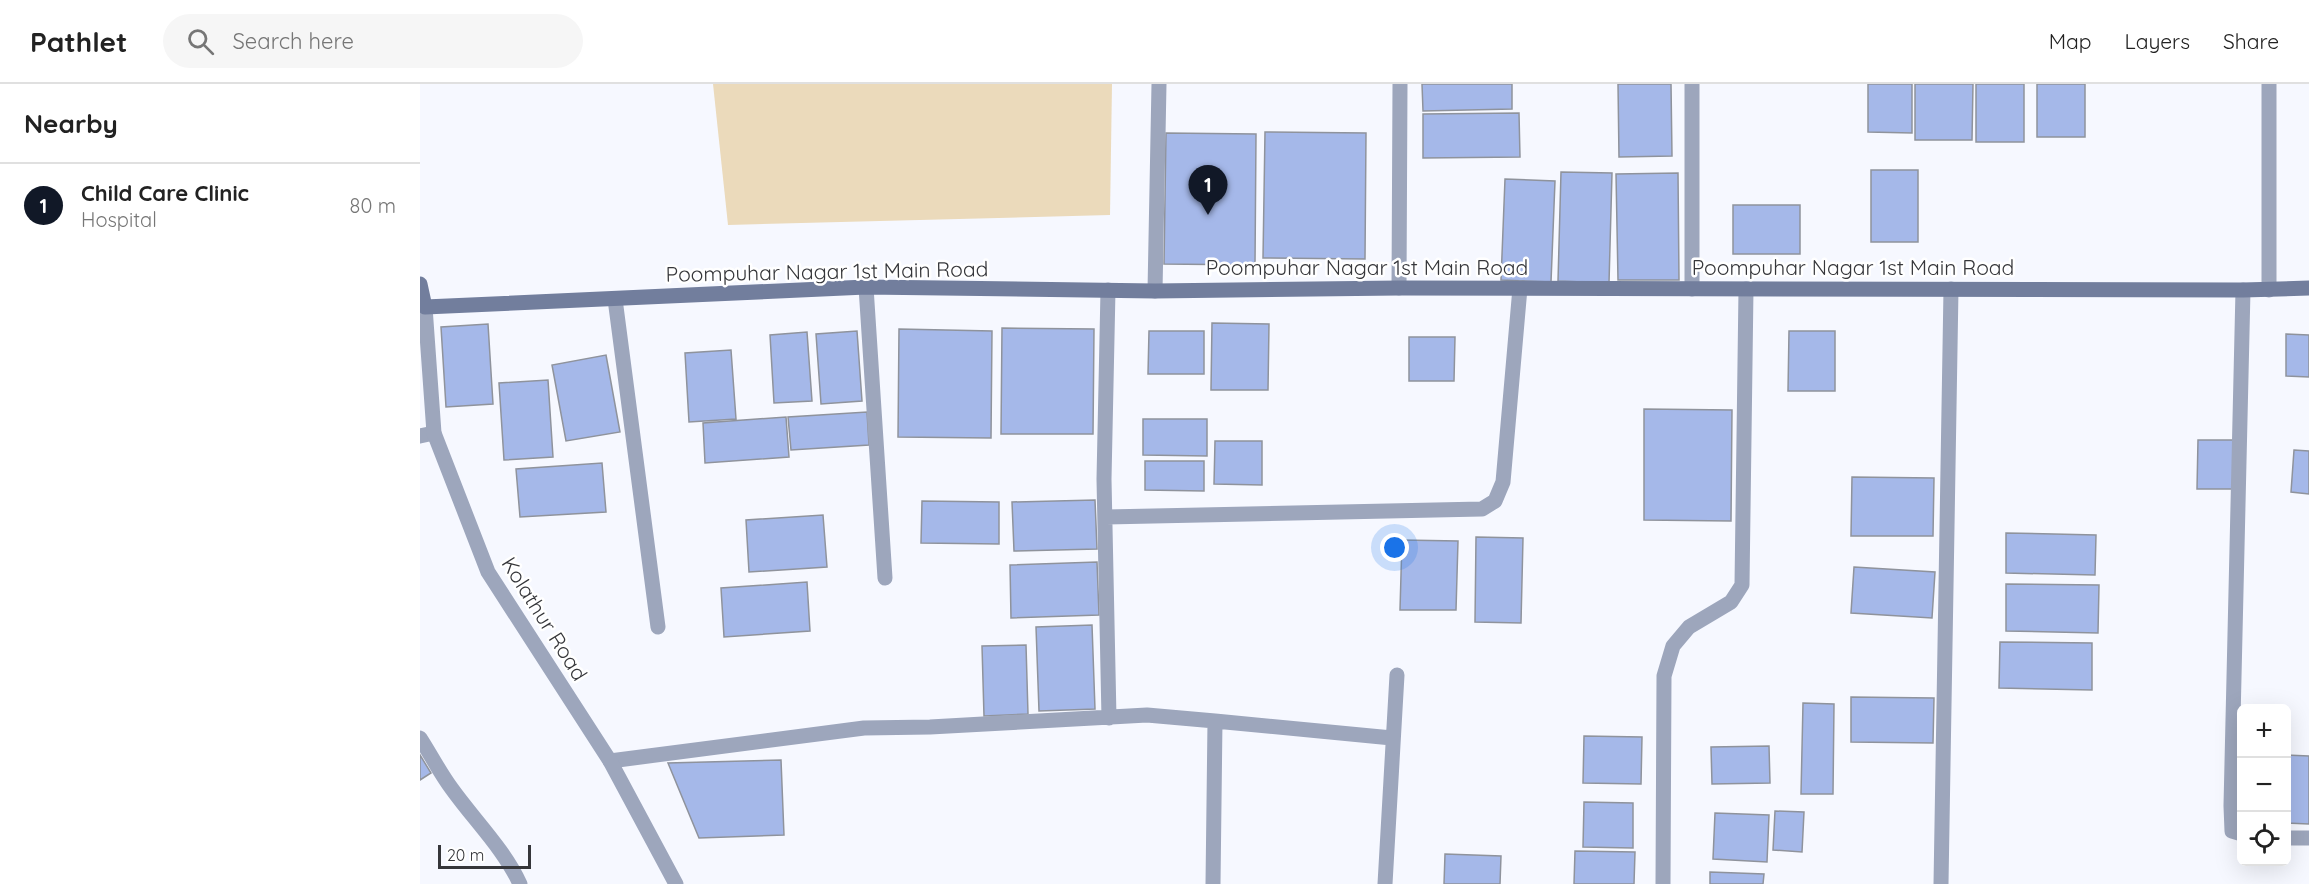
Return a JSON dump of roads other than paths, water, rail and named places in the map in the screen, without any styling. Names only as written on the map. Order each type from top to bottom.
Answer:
[{"type":"main road","name":"Kolathur Road","points":[[420,284],[425,307]]},
{"type":"main road","name":"Poompuhar Nagar 1st Main Road","points":[[425,307],[866,287],[1155,291],[1399,288],[2269,290],[2309,288]]},
{"type":"street","points":[[1155,291],[1159,84]]},
{"type":"street","points":[[1399,288],[1401,84]]},
{"type":"street","points":[[1692,84],[1692,289]]},
{"type":"street","points":[[2269,84],[2269,290]]},
{"type":"street","points":[[866,287],[885,578]]},
{"type":"street","points":[[1106,518],[1482,509],[1495,501],[1503,482],[1520,288]]},
{"type":"street","points":[[1663,884],[1664,676],[1673,646],[1689,627],[1731,602],[1742,585],[1746,289]]},
{"type":"street","points":[[1941,884],[1951,289]]},
{"type":"street","points":[[1108,290],[1104,479],[1109,718]]},
{"type":"street","points":[[2237,833],[2232,831],[2231,806],[2243,290]]},
{"type":"street","points":[[615,298],[658,627]]},
{"type":"street","name":"Kolathur Road","points":[[425,307],[427,435],[488,572],[610,761],[676,884]]},
{"type":"street","points":[[1385,884],[1397,675]]},
{"type":"street","points":[[610,761],[864,728],[1147,715],[1392,738]]},
{"type":"street","points":[[1213,884],[1215,721]]},
{"type":"street","points":[[420,738],[451,788],[514,870],[520,884]]},
{"type":"street","points":[[2291,838],[2309,838]]},
{"type":"place","name":"Child Care Clinic","points":[[1208,215]]}]
